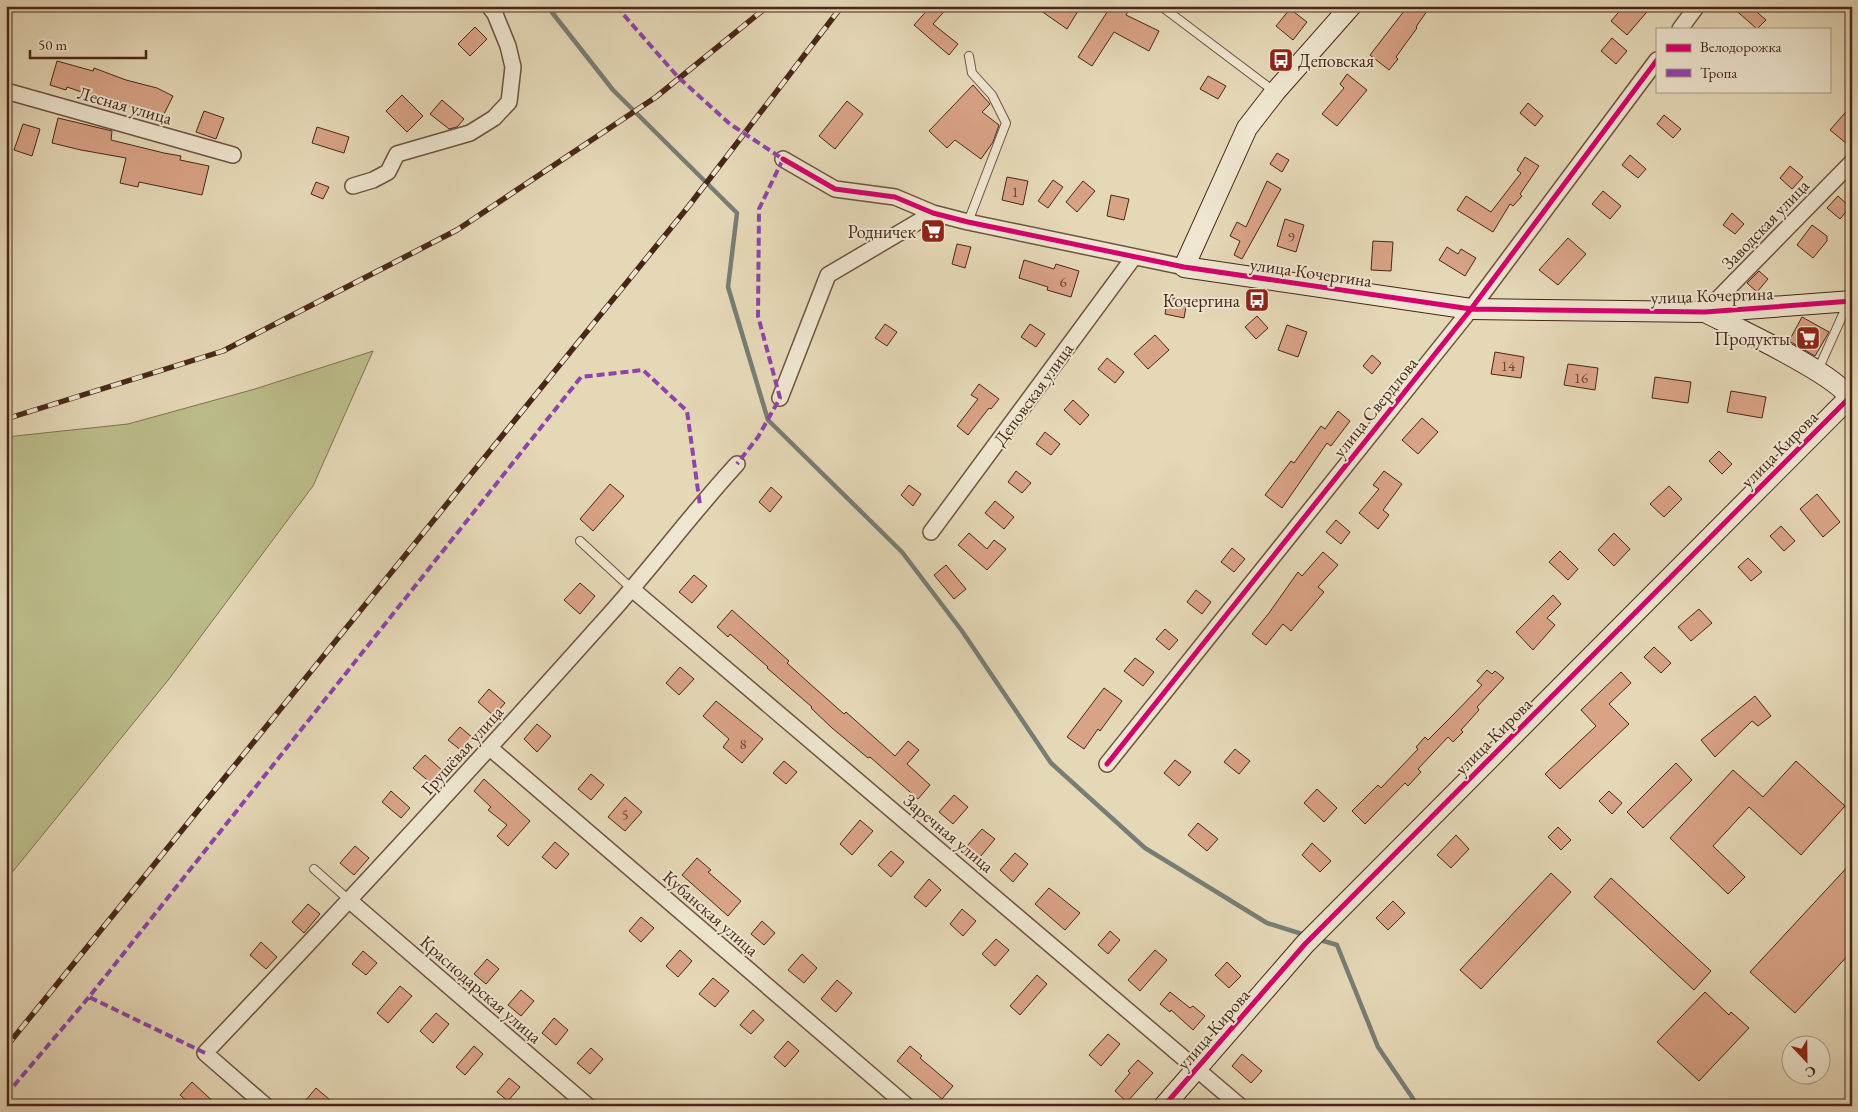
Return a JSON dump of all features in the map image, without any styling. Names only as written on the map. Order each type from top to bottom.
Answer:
[{"type":"street","points":[[353,186],[373,180],[388,172],[397,154],[470,133],[494,118],[509,102],[511,60],[505,38],[495,14],[489,6]]},
{"type":"street","points":[[1184,267],[1247,128],[1275,92],[1351,6]]},
{"type":"street","points":[[1681,28],[1697,6]]},
{"type":"street","name":"улица Свердлова","points":[[1107,764],[1471,309],[1656,61]]},
{"type":"street","name":"Лесная улица","points":[[6,91],[233,155]]},
{"type":"street","name":"улица Кочергина","points":[[783,159],[835,190],[895,197],[934,213],[968,222],[1184,267],[1471,309],[1705,312],[1850,301]]},
{"type":"street","name":"Заводская улица","points":[[1705,312],[1852,162]]},
{"type":"street","points":[[780,398],[828,275],[934,213]]},
{"type":"street","name":"Деповская улица","points":[[931,532],[1134,257]]},
{"type":"street","name":"улица Кочергина","points":[[1705,312],[1818,370],[1851,398]]},
{"type":"street","name":"улица Кирова","points":[[1164,1106],[1305,944],[1851,398]]},
{"type":"street","name":"Грушёвая улица","points":[[266,1106],[205,1053],[350,901],[490,748],[632,589],[700,505],[737,464]]},
{"type":"street","name":"Заречная улица","points":[[632,589],[1240,1106]]},
{"type":"street","name":"Кубанская улица","points":[[490,748],[907,1106]]},
{"type":"street","name":"Краснодарская улица","points":[[350,901],[588,1106]]},
{"type":"lane","points":[[1161,6],[1275,92]]},
{"type":"lane","points":[[968,222],[1006,123],[992,95],[972,73],[969,56]]},
{"type":"lane","points":[[1818,370],[1850,301]]},
{"type":"lane","points":[[580,541],[632,589]]},
{"type":"lane","points":[[314,869],[350,901]]},
{"type":"green space","points":[[373,351],[313,486],[169,679],[6,880],[6,437],[128,424],[255,389]]},
{"type":"building","points":[[931,6],[949,6],[933,24],[958,44],[949,55],[914,25]]},
{"type":"building","points":[[1034,6],[1071,6],[1078,11],[1067,29]]},
{"type":"building","points":[[1111,6],[1131,6],[1126,15],[1159,31],[1149,51],[1114,32],[1092,66],[1078,57]]},
{"type":"building","points":[[1408,6],[1421,6],[1427,11],[1396,57],[1398,59],[1389,70],[1370,55]]},
{"type":"building","points":[[1624,6],[1652,6],[1627,35],[1611,21]]},
{"type":"building","points":[[1731,6],[1750,6],[1766,20],[1756,28]]},
{"type":"building","points":[[1290,9],[1307,22],[1293,40],[1276,26]]},
{"type":"building","points":[[475,27],[487,39],[470,56],[458,44]]},
{"type":"building","points":[[1612,38],[1627,51],[1616,64],[1601,51]]},
{"type":"building","points":[[57,61],[93,71],[94,68],[126,80],[157,88],[173,96],[162,118],[138,107],[137,109],[106,97],[105,100],[67,87],[66,90],[50,85]]},
{"type":"building","points":[[1347,74],[1367,90],[1337,126],[1322,114],[1344,88],[1340,84]]},
{"type":"building","points":[[1208,76],[1226,86],[1218,99],[1200,89]]},
{"type":"building","points":[[973,85],[990,104],[982,112],[999,125],[993,142],[981,159],[955,140],[947,148],[929,131]]},
{"type":"building","points":[[402,95],[423,116],[407,132],[386,111]]},
{"type":"building","points":[[442,100],[464,119],[457,127],[449,129],[430,114]]},
{"type":"building","points":[[847,101],[863,114],[835,149],[819,136]]},
{"type":"building","points":[[1528,103],[1543,116],[1535,126],[1520,113]]},
{"type":"building","points":[[1852,105],[1852,148],[1830,130]]},
{"type":"building","points":[[204,111],[224,118],[216,139],[196,132]]},
{"type":"building","points":[[1664,115],[1681,129],[1673,138],[1657,124]]},
{"type":"building","points":[[58,118],[112,131],[111,140],[181,156],[180,160],[209,166],[202,195],[139,182],[138,187],[120,183],[126,158],[52,143]]},
{"type":"building","points":[[23,124],[40,129],[32,156],[14,150]]},
{"type":"building","points":[[317,127],[349,137],[344,153],[312,143]]},
{"type":"building","points":[[1277,153],[1289,160],[1282,172],[1270,164]]},
{"type":"building","points":[[1630,155],[1646,169],[1638,178],[1622,165]]},
{"type":"building","points":[[1525,157],[1539,166],[1520,194],[1522,196],[1513,206],[1510,204],[1493,232],[1457,210],[1466,196],[1491,212],[1521,173],[1517,170]]},
{"type":"building","points":[[1790,166],[1803,177],[1792,189],[1780,178]]},
{"type":"building","points":[[1007,177],[1028,181],[1023,205],[1002,200]]},
{"type":"building","points":[[1053,180],[1063,187],[1048,208],[1038,201]]},
{"type":"building","points":[[1083,181],[1095,191],[1077,212],[1066,202]]},
{"type":"building","points":[[1267,181],[1281,189],[1242,259],[1234,255],[1240,241],[1230,236],[1237,222],[1246,227]]},
{"type":"building","points":[[316,182],[329,187],[323,199],[311,194]]},
{"type":"building","points":[[1603,191],[1621,206],[1610,219],[1592,204]]},
{"type":"building","points":[[1111,195],[1129,199],[1124,220],[1107,216]]},
{"type":"building","points":[[1838,196],[1850,207],[1840,219],[1827,208]]},
{"type":"building","points":[[1732,213],[1744,224],[1735,234],[1723,225]]},
{"type":"building","points":[[1285,219],[1304,225],[1296,252],[1277,246]]},
{"type":"building","points":[[1812,225],[1827,236],[1827,241],[1813,258],[1797,245]]},
{"type":"building","points":[[1568,238],[1586,254],[1558,285],[1539,270]]},
{"type":"building","points":[[1373,241],[1393,242],[1391,271],[1371,270]]},
{"type":"building","points":[[957,244],[971,247],[965,268],[952,264]]},
{"type":"building","points":[[1447,247],[1458,254],[1461,249],[1476,258],[1465,276],[1439,260]]},
{"type":"building","points":[[1024,260],[1054,269],[1056,264],[1079,271],[1071,297],[1047,290],[1048,287],[1019,278]]},
{"type":"building","points":[[1759,271],[1768,279],[1757,292],[1747,283]]},
{"type":"building","points":[[1168,297],[1187,301],[1184,318],[1165,314]]},
{"type":"building","points":[[1257,316],[1268,328],[1256,339],[1245,327]]},
{"type":"building","name":"Продукты","points":[[1802,317],[1829,332],[1815,356],[1789,341]]},
{"type":"building","points":[[885,324],[897,332],[887,346],[875,338]]},
{"type":"building","points":[[1030,324],[1045,334],[1036,347],[1021,337]]},
{"type":"building","points":[[1287,325],[1307,332],[1298,357],[1278,350]]},
{"type":"building","points":[[1155,335],[1169,350],[1148,369],[1134,354]]},
{"type":"building","points":[[1495,352],[1524,357],[1521,378],[1491,374]]},
{"type":"building","points":[[1372,355],[1381,363],[1372,374],[1363,366]]},
{"type":"building","points":[[1107,358],[1124,372],[1115,383],[1098,369]]},
{"type":"building","points":[[1568,364],[1598,368],[1595,390],[1564,385]]},
{"type":"building","points":[[1655,377],[1691,382],[1688,403],[1652,398]]},
{"type":"building","points":[[979,384],[999,399],[991,409],[989,408],[968,435],[957,426],[978,399],[971,395]]},
{"type":"building","points":[[1731,391],[1766,397],[1762,418],[1727,412]]},
{"type":"building","points":[[1073,400],[1089,415],[1080,425],[1064,410]]},
{"type":"building","points":[[1338,411],[1350,421],[1331,446],[1327,443],[1282,508],[1265,495],[1291,461],[1294,463],[1321,426],[1325,429]]},
{"type":"building","points":[[1422,418],[1438,432],[1418,454],[1402,440]]},
{"type":"building","points":[[1045,432],[1060,444],[1051,455],[1036,444]]},
{"type":"building","points":[[1719,451],[1732,464],[1722,474],[1709,461]]},
{"type":"building","points":[[1016,471],[1031,483],[1022,493],[1008,482]]},
{"type":"building","points":[[1384,471],[1402,484],[1383,510],[1389,515],[1378,529],[1359,513],[1379,489],[1373,485]]},
{"type":"building","points":[[610,484],[624,496],[593,531],[580,519]]},
{"type":"building","points":[[909,485],[921,494],[913,506],[901,495]]},
{"type":"building","points":[[1669,486],[1682,499],[1664,517],[1650,504]]},
{"type":"building","points":[[771,487],[782,497],[770,512],[759,502]]},
{"type":"building","points":[[1817,494],[1840,522],[1823,537],[1800,509]]},
{"type":"building","points":[[995,501],[1014,517],[1004,529],[985,513]]},
{"type":"building","points":[[1336,520],[1350,532],[1341,544],[1326,532]]},
{"type":"building","points":[[1781,526],[1795,541],[1784,551],[1770,536]]},
{"type":"building","points":[[969,533],[987,549],[994,540],[1006,549],[987,570],[958,545]]},
{"type":"building","points":[[1614,533],[1630,549],[1614,566],[1598,550]]},
{"type":"building","points":[[1232,548],[1245,559],[1234,572],[1221,562]]},
{"type":"building","points":[[1560,551],[1578,569],[1568,580],[1549,562]]},
{"type":"building","points":[[1323,552],[1338,565],[1318,587],[1324,592],[1291,631],[1283,624],[1266,645],[1252,634],[1298,572],[1302,576]]},
{"type":"building","points":[[1748,558],[1762,572],[1751,581],[1738,567]]},
{"type":"building","points":[[946,565],[966,589],[954,599],[934,575]]},
{"type":"building","points":[[694,575],[707,586],[692,603],[679,592]]},
{"type":"building","points":[[580,583],[595,596],[580,614],[564,600]]},
{"type":"building","points":[[1196,590],[1211,602],[1202,614],[1187,602]]},
{"type":"building","points":[[1553,595],[1561,604],[1547,618],[1555,625],[1533,650],[1516,632]]},
{"type":"building","points":[[1699,609],[1712,623],[1691,641],[1678,627]]},
{"type":"building","points":[[732,610],[789,661],[787,663],[809,683],[844,714],[846,712],[895,756],[908,741],[919,750],[907,764],[930,785],[918,799],[870,757],[868,758],[832,728],[812,707],[730,634],[728,637],[717,627]]},
{"type":"building","points":[[1165,629],[1178,640],[1169,650],[1156,639]]},
{"type":"building","points":[[1654,647],[1671,663],[1661,673],[1644,657]]},
{"type":"building","points":[[1135,658],[1154,672],[1143,686],[1124,671]]},
{"type":"building","points":[[680,667],[694,679],[679,695],[666,683]]},
{"type":"building","points":[[1487,670],[1492,674],[1495,671],[1504,678],[1477,707],[1479,710],[1461,730],[1463,732],[1453,742],[1448,737],[1418,769],[1421,772],[1408,786],[1405,783],[1365,824],[1352,811],[1378,785],[1381,788],[1418,749],[1416,747],[1425,737],[1428,740],[1482,685],[1477,681]]},
{"type":"building","points":[[1621,672],[1631,683],[1609,704],[1629,724],[1560,789],[1545,774],[1596,726],[1581,710]]},
{"type":"building","points":[[1104,688],[1122,701],[1084,749],[1067,737]]},
{"type":"building","points":[[489,689],[505,703],[494,716],[478,702]]},
{"type":"building","points":[[1755,696],[1771,716],[1758,726],[1752,721],[1715,757],[1701,740]]},
{"type":"building","points":[[716,701],[763,739],[742,763],[723,747],[729,739],[703,716]]},
{"type":"building","points":[[537,724],[551,736],[537,752],[524,739]]},
{"type":"building","points":[[460,727],[473,738],[462,751],[448,740]]},
{"type":"building","points":[[1235,749],[1250,761],[1239,774],[1224,762]]},
{"type":"building","points":[[425,755],[444,772],[433,785],[413,768]]},
{"type":"building","points":[[1175,760],[1191,772],[1179,786],[1164,773]]},
{"type":"building","points":[[784,761],[797,772],[786,784],[773,773]]},
{"type":"building","points":[[1796,761],[1845,806],[1801,855],[1749,807],[1713,846],[1745,877],[1728,894],[1670,838],[1733,770],[1763,797]]},
{"type":"building","points":[[1676,763],[1692,780],[1643,828],[1627,812]]},
{"type":"building","points":[[591,774],[604,785],[591,800],[578,789]]},
{"type":"building","points":[[484,779],[530,821],[508,846],[497,836],[507,825],[488,810],[491,807],[474,791]]},
{"type":"building","points":[[1317,789],[1337,808],[1324,822],[1304,803]]},
{"type":"building","points":[[391,791],[410,808],[401,818],[382,802]]},
{"type":"building","points":[[1609,791],[1622,803],[1612,814],[1599,801]]},
{"type":"building","points":[[954,795],[968,807],[953,824],[939,812]]},
{"type":"building","points":[[625,797],[642,812],[625,831],[608,817]]},
{"type":"building","points":[[860,820],[873,831],[852,855],[840,844]]},
{"type":"building","points":[[1198,823],[1218,839],[1207,851],[1188,835]]},
{"type":"building","points":[[1558,827],[1571,840],[1561,850],[1548,837]]},
{"type":"building","points":[[982,829],[995,839],[980,857],[967,846]]},
{"type":"building","points":[[1456,835],[1469,849],[1451,868],[1437,855]]},
{"type":"building","points":[[555,842],[569,854],[556,869],[542,857]]},
{"type":"building","points":[[1312,843],[1331,861],[1320,872],[1302,855]]},
{"type":"building","points":[[355,846],[369,858],[354,875],[340,863]]},
{"type":"building","points":[[891,851],[904,862],[891,877],[878,865]]},
{"type":"building","points":[[1015,853],[1028,864],[1013,882],[1000,870]]},
{"type":"building","points":[[697,858],[711,870],[708,872],[741,901],[728,916],[682,875]]},
{"type":"building","points":[[1852,862],[1852,951],[1795,1013],[1750,972]]},
{"type":"building","points":[[1551,873],[1571,892],[1481,989],[1460,970]]},
{"type":"building","points":[[1611,878],[1711,971],[1694,990],[1594,897]]},
{"type":"building","points":[[929,879],[941,890],[926,907],[914,897]]},
{"type":"building","points":[[1049,888],[1080,913],[1065,930],[1035,904]]},
{"type":"building","points":[[1393,901],[1405,913],[1388,930],[1376,918]]},
{"type":"building","points":[[308,904],[320,914],[304,933],[292,922]]},
{"type":"building","points":[[962,909],[976,921],[963,936],[950,924]]},
{"type":"building","points":[[641,917],[654,928],[641,942],[629,931]]},
{"type":"building","points":[[762,921],[775,933],[764,945],[751,934]]},
{"type":"building","points":[[1110,931],[1120,940],[1108,954],[1098,945]]},
{"type":"building","points":[[996,939],[1009,950],[995,966],[982,954]]},
{"type":"building","points":[[261,942],[277,957],[266,969],[250,955]]},
{"type":"building","points":[[680,950],[692,961],[678,977],[666,966]]},
{"type":"building","points":[[1155,950],[1167,960],[1140,991],[1128,980]]},
{"type":"building","points":[[363,951],[377,963],[366,975],[352,964]]},
{"type":"building","points":[[802,954],[817,968],[804,983],[788,970]]},
{"type":"building","points":[[487,959],[499,969],[486,984],[474,974]]},
{"type":"building","points":[[1227,962],[1241,976],[1229,988],[1215,975]]},
{"type":"building","points":[[1037,975],[1047,984],[1020,1015],[1010,1006]]},
{"type":"building","points":[[713,978],[729,991],[715,1007],[699,994]]},
{"type":"building","points":[[837,980],[852,993],[836,1012],[821,999]]},
{"type":"building","points":[[400,986],[412,996],[388,1023],[377,1013]]},
{"type":"building","points":[[521,990],[534,1001],[521,1016],[508,1005]]},
{"type":"building","points":[[1170,992],[1190,1008],[1193,1006],[1205,1016],[1193,1030],[1171,1010],[1170,1012],[1160,1004]]},
{"type":"building","points":[[1705,992],[1729,1015],[1731,1012],[1749,1028],[1699,1081],[1657,1042]]},
{"type":"building","points":[[753,1010],[764,1020],[751,1034],[740,1025]]},
{"type":"building","points":[[436,1013],[449,1024],[433,1043],[420,1031]]},
{"type":"building","points":[[554,1018],[568,1030],[556,1045],[542,1033]]},
{"type":"building","points":[[1108,1034],[1120,1044],[1101,1066],[1089,1055]]},
{"type":"building","points":[[788,1041],[799,1051],[785,1067],[774,1057]]},
{"type":"building","points":[[474,1046],[483,1054],[465,1075],[456,1067]]},
{"type":"building","points":[[910,1046],[922,1056],[920,1058],[953,1086],[942,1099],[897,1061]]},
{"type":"building","points":[[591,1048],[603,1059],[590,1074],[577,1063]]},
{"type":"building","points":[[1242,1054],[1262,1071],[1251,1083],[1232,1066]]},
{"type":"building","points":[[1138,1060],[1153,1073],[1127,1102],[1115,1091]]},
{"type":"building","points":[[509,1078],[520,1087],[508,1101],[497,1092]]},
{"type":"building","points":[[192,1082],[218,1106],[192,1106],[180,1095]]},
{"type":"building","points":[[316,1088],[337,1106],[301,1106]]},
{"type":"waterway","points":[[547,6],[613,90],[737,213],[728,287],[768,420],[902,552],[962,631],[1051,763],[1145,848],[1267,923],[1305,935]]},
{"type":"waterway","points":[[1317,939],[1337,945],[1378,1047],[1418,1106]]},
{"type":"railway","points":[[6,419],[223,351],[457,230],[656,97],[768,6]]},
{"type":"railway","points":[[6,1047],[688,207],[842,6]]},
{"type":"marked path","points":[[616,6],[678,77],[730,124],[783,159],[759,209],[758,316],[780,398],[758,437],[737,464]]},
{"type":"marked path","points":[[205,1053],[89,997],[581,377],[643,370],[687,411],[700,505]]},
{"type":"marked path","points":[[6,1095],[89,997]]},
{"type":"cycle path","points":[[1107,764],[1471,309],[1656,61]]},
{"type":"cycle path","points":[[783,159],[835,189],[895,197],[933,213],[968,222],[1184,267],[1471,309],[1705,312],[1852,301]]},
{"type":"cycle path","points":[[1164,1106],[1305,944],[1852,395]]},
{"type":"place","name":"Деповская","points":[[1281,60]]},
{"type":"place","name":"Родничек","points":[[933,231]]},
{"type":"place","name":"Кочергина","points":[[1257,300]]},
{"type":"place","name":"Продукты","points":[[1808,338]]}]
